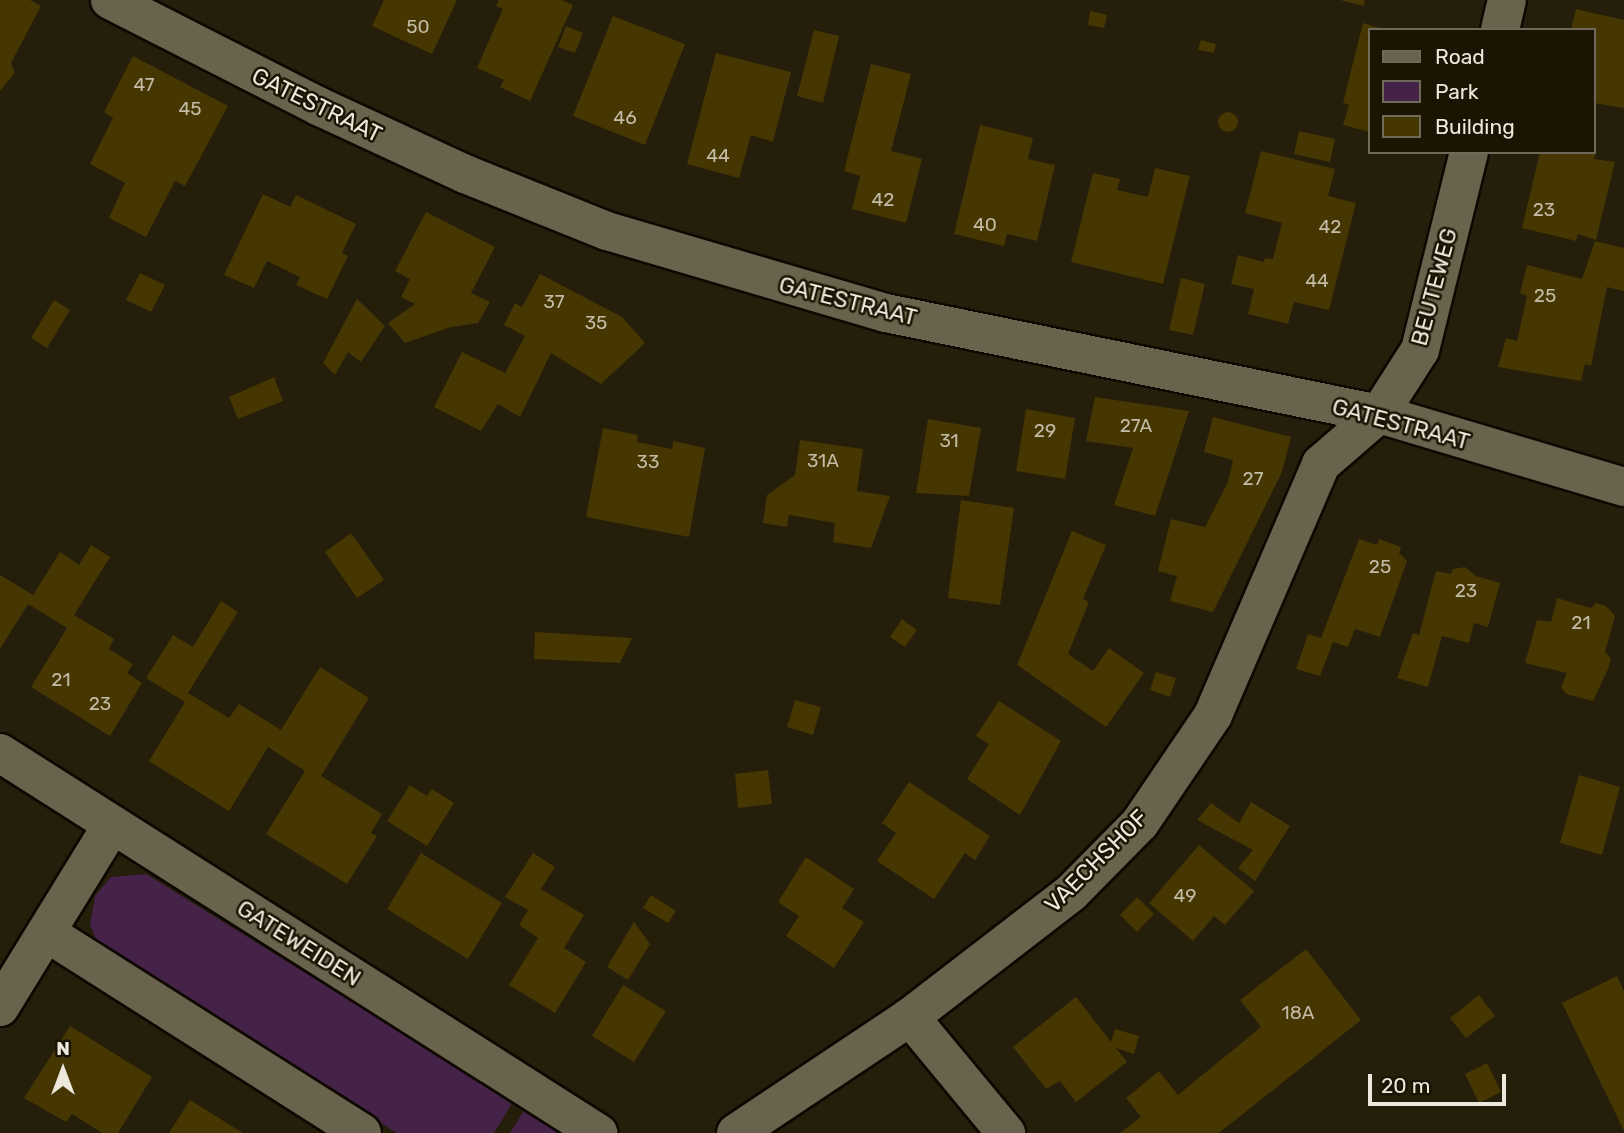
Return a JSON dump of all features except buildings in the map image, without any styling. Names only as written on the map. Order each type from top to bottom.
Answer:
[{"type":"street","name":"GATESTRAAT","points":[[110,0],[367,129],[607,231],[886,313],[1379,414],[1624,487]]},
{"type":"street","points":[[1500,28],[1507,0]]},
{"type":"street","name":"BEUTEWEG","points":[[1379,414],[1420,349],[1469,154]]},
{"type":"street","name":"VAECHSHOF","points":[[736,1133],[910,1017],[1071,893],[1140,823],[1213,715],[1321,464],[1379,414]]},
{"type":"street","name":"GATEWEIDEN","points":[[0,753],[598,1133]]},
{"type":"street","points":[[0,1007],[112,825]]},
{"type":"street","points":[[47,933],[362,1133]]},
{"type":"street","points":[[910,1017],[1006,1133]]},
{"type":"green space","points":[[146,874],[513,1102],[494,1133],[397,1133],[110,954],[98,945],[90,924],[95,896],[111,877]]},
{"type":"green space","points":[[525,1109],[563,1133],[510,1133]]}]
